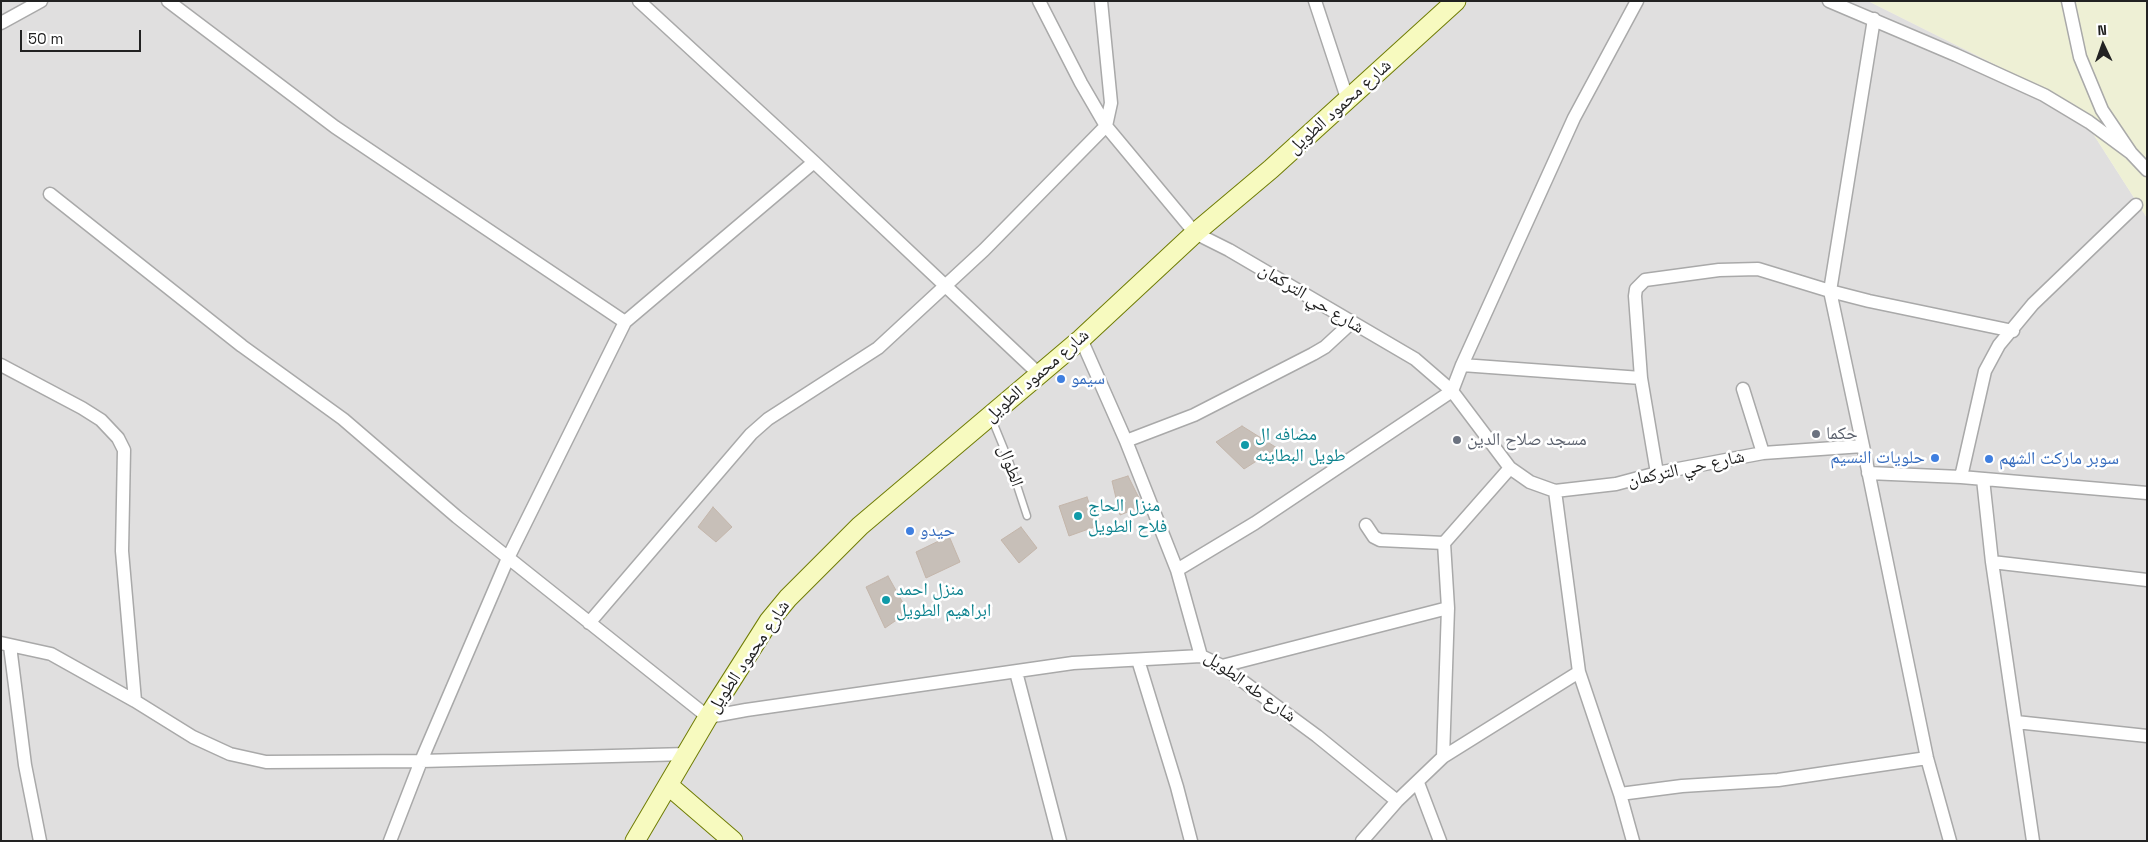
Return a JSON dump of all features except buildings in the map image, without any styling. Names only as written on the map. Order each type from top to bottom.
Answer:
[{"type":"street","points":[[1,23],[41,1]]},
{"type":"street","points":[[168,1],[335,127],[625,322]]},
{"type":"street","points":[[639,1],[814,162],[1040,375]]},
{"type":"street","points":[[1039,1],[1080,83],[1106,126],[1195,233]]},
{"type":"street","points":[[589,623],[760,425],[878,348],[984,250],[1106,126],[1111,103],[1100,1]]},
{"type":"street","points":[[1315,1],[1348,101]]},
{"type":"street","name":"شارع محمود الطويل","points":[[635,841],[688,754],[708,717],[769,621],[788,598],[860,526],[1081,339],[1195,233],[1348,101],[1456,1]]},
{"type":"street","points":[[1177,570],[1255,523],[1452,391],[1574,118],[1637,1]]},
{"type":"street","points":[[1829,1],[1874,19],[2044,95],[2089,122],[2131,153]]},
{"type":"street","points":[[2068,1],[2080,58],[2102,110],[2131,153],[2147,170]]},
{"type":"street","points":[[1874,19],[1830,291],[1927,758],[1950,841]]},
{"type":"street","points":[[390,841],[421,761],[508,558],[625,322],[814,162]]},
{"type":"street","points":[[50,194],[242,346],[343,419],[457,517],[708,717],[1073,663],[1201,656]]},
{"type":"street","points":[[1960,477],[1985,371],[1999,346],[2033,304],[2136,205]]},
{"type":"street","name":"شارع حي التركمان","points":[[1195,233],[1229,250],[1350,323],[1415,359],[1452,391],[1510,468],[1530,482],[1555,491],[1616,484],[1657,473],[1763,453],[1863,446]]},
{"type":"street","points":[[1657,473],[1641,378],[1635,296],[1636,289],[1645,280],[1718,270],[1758,269],[1830,291],[2013,331]]},
{"type":"street","points":[[1126,441],[1194,414],[1313,354],[1325,347],[1350,323]]},
{"type":"street","name":"شارع طه الطويل","points":[[1081,339],[1126,441],[1177,570],[1201,656],[1222,666],[1317,736],[1396,801]]},
{"type":"street","points":[[1,365],[101,420],[118,438],[124,450],[122,551],[135,701]]},
{"type":"street","points":[[1462,365],[1641,378]]},
{"type":"street","points":[[1743,389],[1763,453]]},
{"type":"street","points":[[1444,757],[1448,608],[1444,543],[1510,468]]},
{"type":"street","points":[[1868,472],[1960,477],[2147,493]]},
{"type":"street","points":[[1983,479],[1992,562],[2033,841]]},
{"type":"street","points":[[1555,491],[1579,672],[1620,794],[1633,841]]},
{"type":"street","points":[[1366,525],[1374,537],[1380,540],[1444,543]]},
{"type":"street","points":[[1992,562],[2147,580]]},
{"type":"street","points":[[1222,666],[1448,608]]},
{"type":"street","points":[[40,841],[25,765],[6,645],[51,654],[135,701],[193,737],[230,754],[266,762],[421,761],[688,754]]},
{"type":"street","points":[[1138,660],[1177,787],[1190,841]]},
{"type":"street","points":[[1016,672],[1060,841]]},
{"type":"street","points":[[1362,841],[1396,801],[1418,783],[1444,757],[1579,672]]},
{"type":"street","points":[[2016,722],[2147,736]]},
{"type":"street","points":[[1620,794],[1682,786],[1778,780],[1927,758]]},
{"type":"street","points":[[1418,783],[1440,841]]},
{"type":"street","points":[[668,785],[733,841]]},
{"type":"lane","name":"الطوال","points":[[991,416],[1009,461],[1027,516]]},
{"type":"shaded area","points":[[1,1],[1868,1],[2074,104],[2147,218],[2147,841],[1,841]]},
{"type":"green space","points":[[1868,1],[2147,1],[2147,218],[2074,104]]},
{"type":"place","name":"سيمو","points":[[1061,379]]},
{"type":"place","name":"حكما","points":[[1816,434]]},
{"type":"place","name":"مسجد صلاح الدين","points":[[1457,440]]},
{"type":"place","name":"مضافه ال طويل البطاينه","points":[[1245,445]]},
{"type":"place","name":"حلويات النسيم","points":[[1935,458]]},
{"type":"place","name":"سوبر ماركت الشهم","points":[[1989,459]]},
{"type":"place","name":"منزل الحاج فلاح الطويل","points":[[1078,516]]},
{"type":"place","name":"حيدو","points":[[910,531]]},
{"type":"place","name":"منزل احمد ابراهيم الطويل","points":[[886,600]]}]
